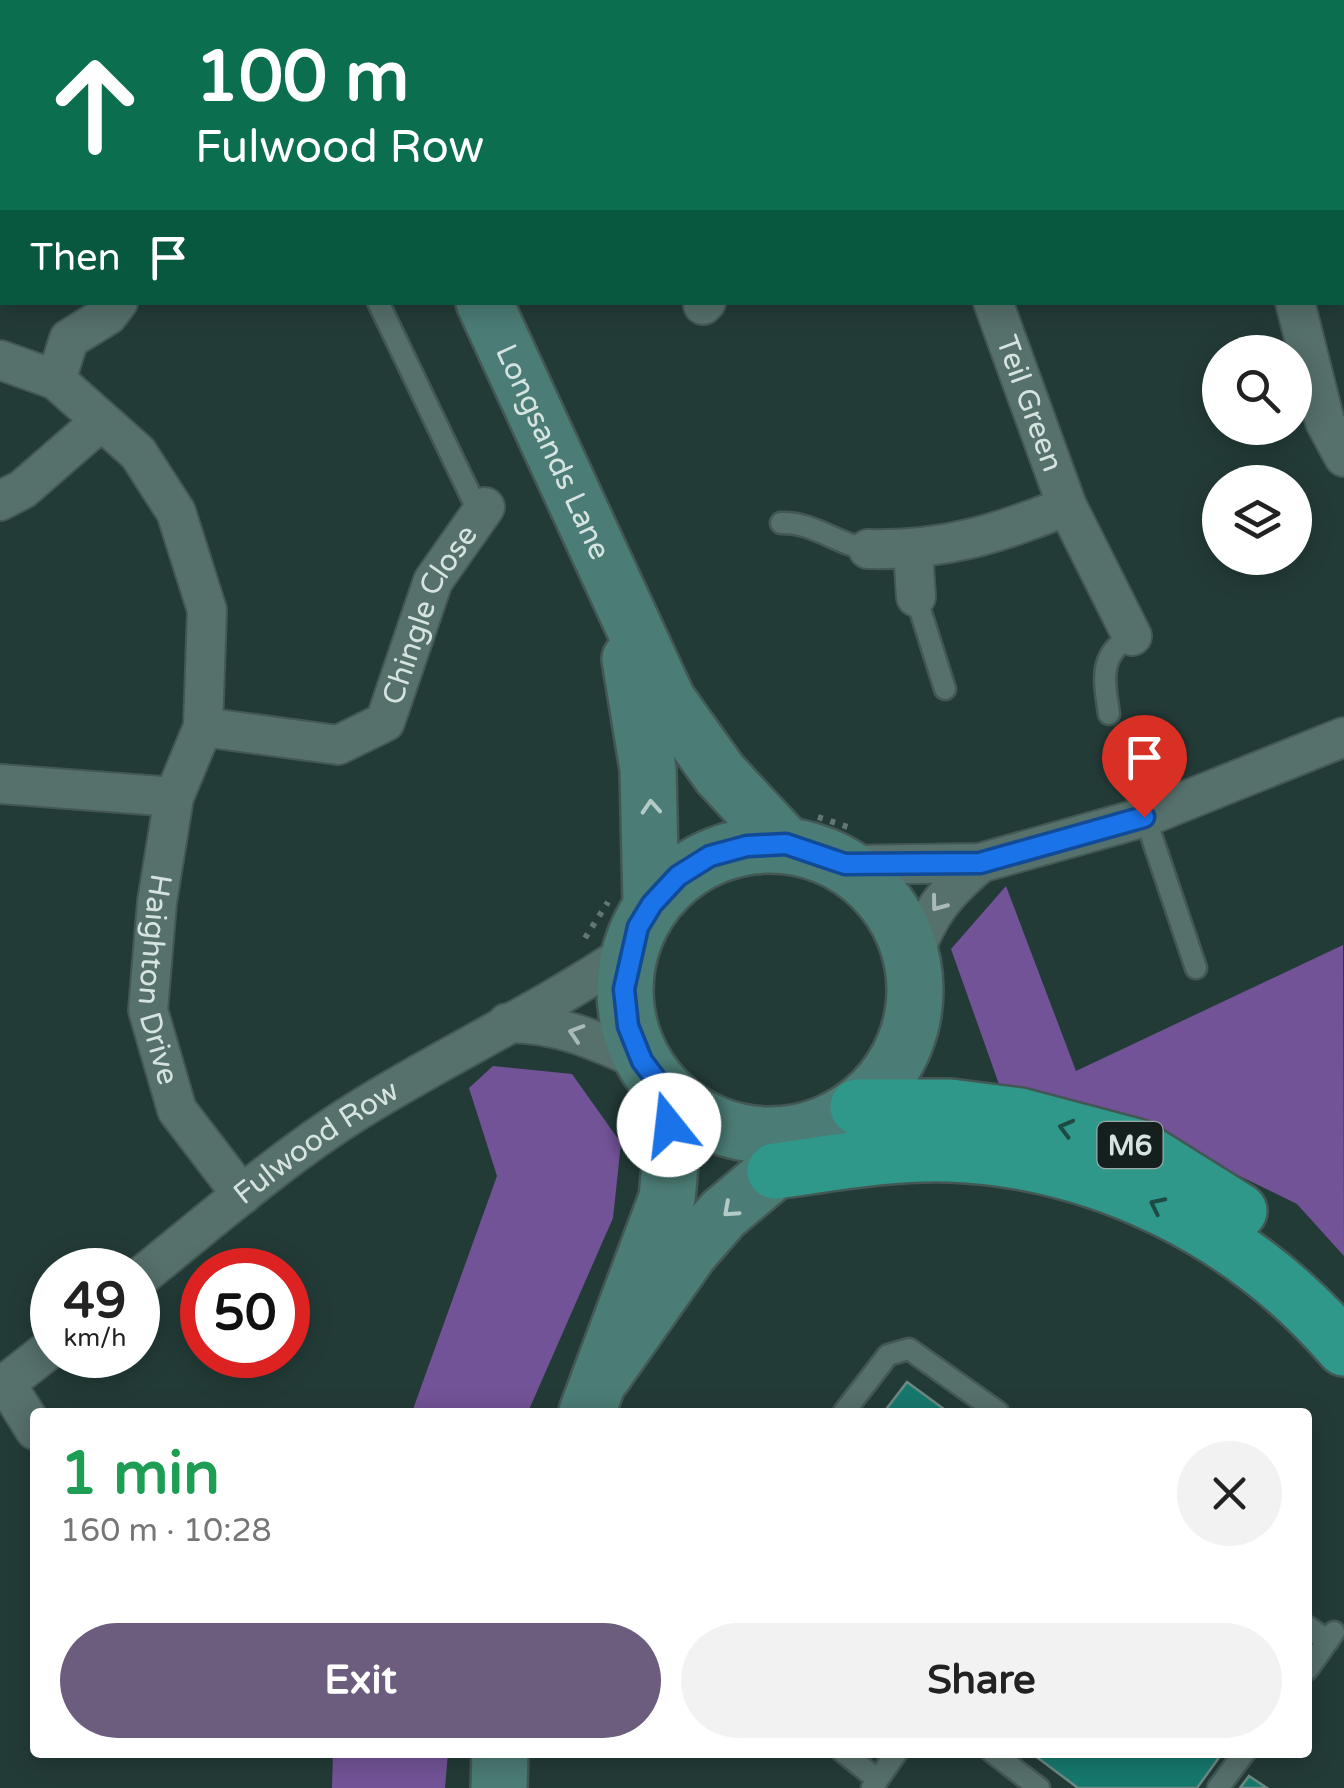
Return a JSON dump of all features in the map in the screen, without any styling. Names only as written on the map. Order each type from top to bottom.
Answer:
[{"type":"highway","name":"M6","points":[[844,1115],[950,1107],[1020,1116],[1137,1147],[1260,1224],[1344,1315]]},
{"type":"highway","points":[[775,1171],[884,1156],[949,1154],[1064,1171],[1136,1195],[1204,1228],[1265,1270],[1344,1348]]},
{"type":"main road","name":"Longsands Lane","points":[[485,305],[620,602]]},
{"type":"main road","points":[[620,602],[689,734],[734,792],[786,844]]},
{"type":"main road","points":[[595,1394],[667,1198],[671,1156],[654,1077],[628,1026],[624,989],[648,769],[620,602]]},
{"type":"main road","points":[[595,1394],[690,1252],[723,1214],[888,1077],[908,1040],[916,999],[912,957],[898,920],[876,889],[845,864],[786,844],[747,846],[710,856],[678,876],[632,914]]},
{"type":"main road","points":[[654,1077],[712,1123],[744,1134],[788,1135],[844,1115]]},
{"type":"main road","points":[[499,1788],[500,1758]]},
{"type":"street","points":[[56,380],[69,339],[108,315],[116,305]]},
{"type":"street","name":"Teil Green","points":[[994,305],[1067,506],[1132,636]]},
{"type":"street","points":[[1296,305],[1325,422],[1344,457]]},
{"type":"street","name":"Haighton Drive","points":[[0,360],[56,380],[138,453],[176,512],[206,610],[203,727],[174,797],[157,902],[148,1010],[177,1110],[242,1196]]},
{"type":"street","points":[[0,501],[23,489],[100,422]]},
{"type":"street","name":"Teil Green","points":[[868,549],[913,550],[995,536],[1067,506]]},
{"type":"street","name":"Chingle Close","points":[[203,727],[338,745],[384,722],[433,580],[482,511]]},
{"type":"street","points":[[913,550],[916,597]]},
{"type":"street","points":[[845,864],[980,863],[1144,817],[1344,737]]},
{"type":"street","points":[[0,784],[174,797]]},
{"type":"street","points":[[912,957],[928,917],[942,896],[980,863]]},
{"type":"street","name":"Fulwood Row","points":[[160,1261],[353,1113],[505,1023],[580,984],[632,914]]},
{"type":"street","points":[[505,1023],[542,1023],[579,1032],[654,1077]]},
{"type":"street","points":[[30,1365],[3,1386],[30,1423]]},
{"type":"lane","points":[[379,305],[482,511]]},
{"type":"lane","points":[[781,523],[807,525],[868,549]]},
{"type":"lane","points":[[916,597],[944,689]]},
{"type":"lane","points":[[1109,714],[1107,658],[1114,646],[1132,636]]},
{"type":"lane","points":[[1144,817],[1196,968]]},
{"type":"lane","points":[[847,1408],[888,1354],[909,1349],[992,1408]]},
{"type":"lane","points":[[1312,1629],[1331,1636],[1312,1663]]},
{"type":"lane","points":[[849,1758],[875,1783],[894,1758]]},
{"type":"lane","points":[[1000,1758],[1040,1788]]},
{"type":"lane","points":[[1218,1788],[1241,1758]]},
{"type":"path","points":[[580,984],[570,958],[600,918],[632,914]]},
{"type":"shaded area","points":[[1006,886],[1076,1071],[1343,945],[1344,1256],[1297,1204],[1096,1106],[1000,1087],[951,949]]},
{"type":"shaded area","points":[[493,1066],[572,1074],[621,1143],[613,1218],[530,1408],[413,1408],[497,1176],[469,1088]]},
{"type":"shaded area","points":[[333,1758],[448,1758],[445,1788],[332,1788]]},
{"type":"building","points":[[907,1382],[943,1408],[887,1408]]},
{"type":"building","points":[[1038,1758],[1219,1758],[1197,1788],[1078,1788]]},
{"type":"building","points":[[1249,1776],[1267,1788],[1240,1788]]},
{"type":"route","points":[[669,1125],[667,1094],[642,1061],[628,1026],[624,989],[629,952],[638,927],[652,904],[678,876],[728,850],[786,844],[816,851],[845,864],[980,863],[1144,817]]}]
